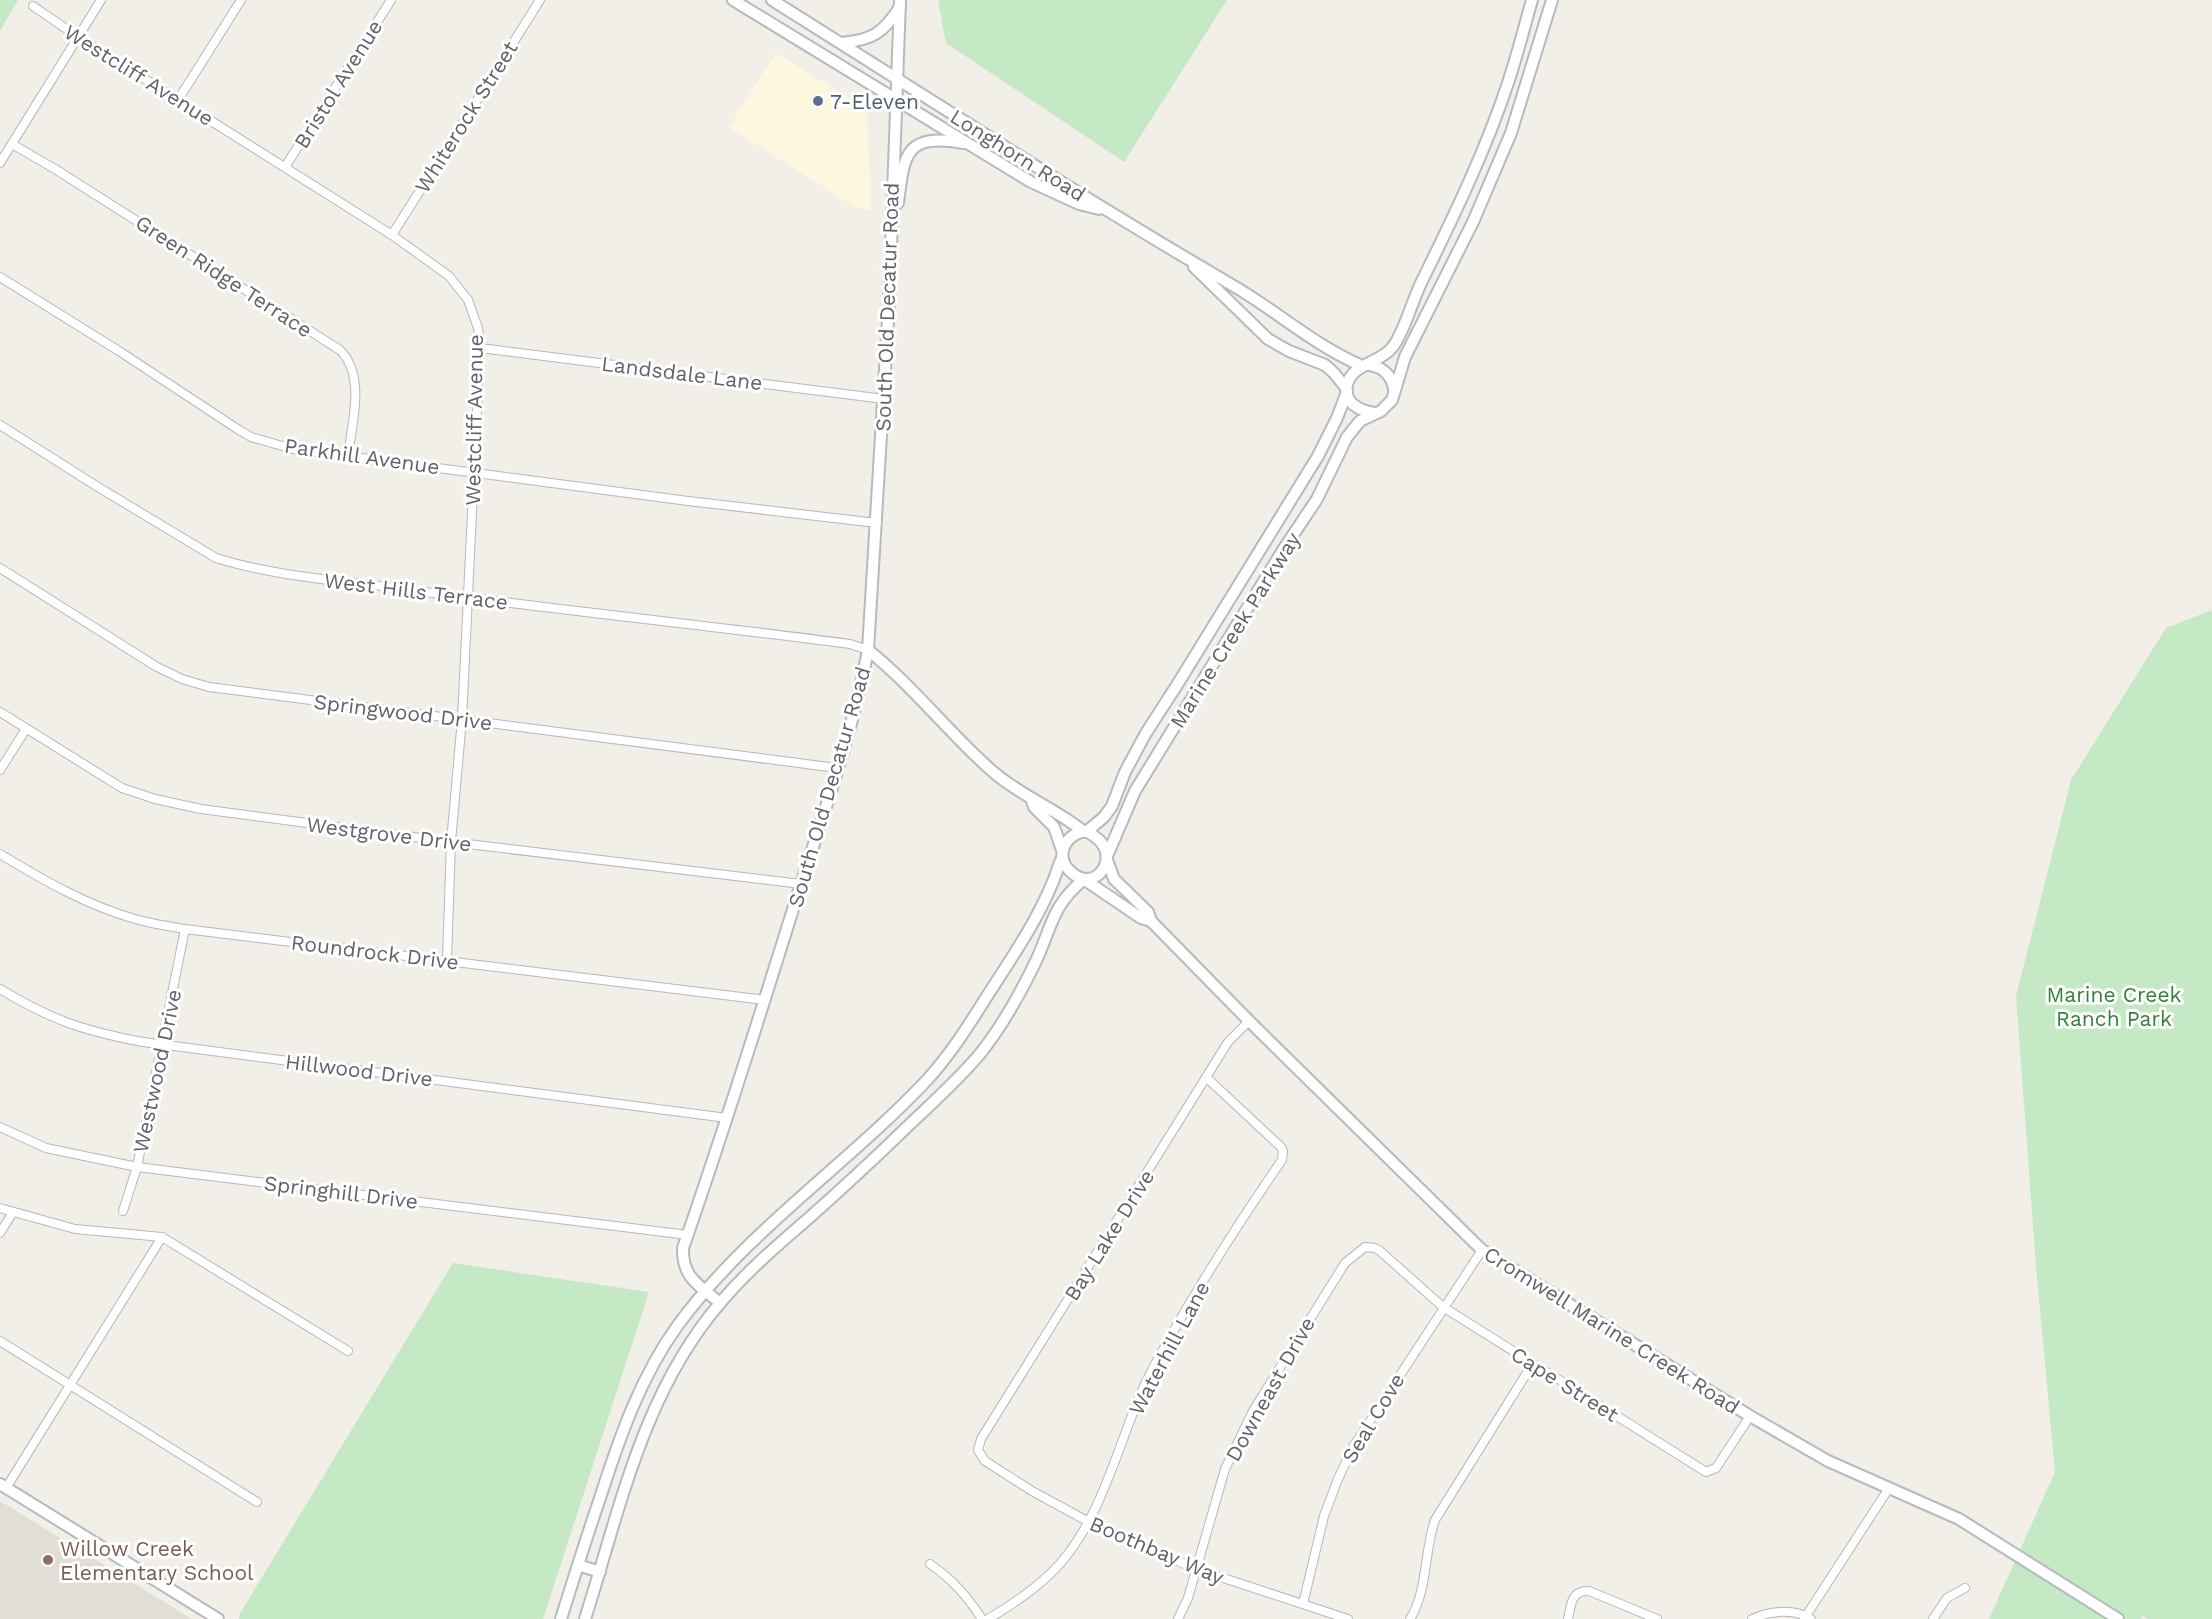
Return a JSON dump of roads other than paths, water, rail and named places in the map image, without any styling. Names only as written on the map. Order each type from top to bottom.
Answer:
[{"type":"main road","name":"Longhorn Road","points":[[733,0],[1031,182],[1079,204],[1111,212]]},
{"type":"main road","name":"Longhorn Road","points":[[772,0],[996,142],[1244,292],[1317,343],[1364,366]]},
{"type":"main road","points":[[1532,0],[1508,84],[1450,226],[1420,285],[1395,344],[1383,357],[1350,376],[1347,390],[1356,408],[1375,413],[1388,406],[1392,400],[1405,357],[1473,222],[1511,133],[1552,0]]},
{"type":"main road","name":"South Old Decatur Road","points":[[705,1290],[684,1268],[683,1248],[765,1000],[837,768],[860,692],[868,650],[884,399],[900,3]]},
{"type":"main road","points":[[841,43],[859,41],[877,35],[889,23],[900,3]]},
{"type":"main road","points":[[889,272],[902,169],[906,159],[919,144],[934,140],[968,144]]},
{"type":"main road","name":"Longhorn Road","points":[[1183,256],[1268,339],[1289,351],[1325,365],[1347,390]]},
{"type":"main road","points":[[1364,366],[1376,366],[1385,371],[1391,378],[1394,390]]},
{"type":"main road","name":"Marine Creek Parkway","points":[[1085,832],[1104,817],[1112,806],[1125,772],[1146,733],[1318,456],[1337,418],[1347,390]]},
{"type":"main road","name":"Marine Creek Parkway","points":[[1107,858],[1135,791],[1283,550],[1317,499],[1341,447],[1353,428],[1375,413]]},
{"type":"main road","points":[[585,1619],[641,1440],[679,1360],[720,1303],[752,1268],[840,1190],[941,1095],[980,1053],[1010,1011],[1037,959],[1057,908],[1066,895],[1084,880],[1099,874],[1107,858],[1103,845],[1065,818],[1032,800],[992,771],[891,668],[868,650]]},
{"type":"main road","points":[[1032,800],[1035,807],[1054,827],[1062,854],[1071,873],[1084,880]]},
{"type":"main road","points":[[561,1619],[636,1395],[676,1328],[705,1290],[793,1203],[927,1080],[963,1035],[1040,909],[1052,884],[1062,854],[1072,836],[1085,832]]},
{"type":"main road","name":"Cromwell Marine Creek Road","points":[[1107,858],[1114,879],[1148,912],[1151,921],[1249,1021],[1482,1250],[1750,1416],[1828,1461],[1937,1508],[1972,1527],[2118,1619]]},
{"type":"main road","name":"Cromwell Marine Creek Road","points":[[1084,880],[1141,918],[1151,921]]},
{"type":"main road","points":[[927,1080],[941,1095]]},
{"type":"main road","points":[[705,1290],[720,1303]]},
{"type":"main road","points":[[3,1486],[218,1619]]},
{"type":"main road","points":[[578,1565],[600,1572]]},
{"type":"street","points":[[0,163],[101,0]]},
{"type":"street","points":[[178,100],[241,0]]},
{"type":"street","name":"Bristol Avenue","points":[[285,167],[391,0]]},
{"type":"street","name":"Whiterock Street","points":[[392,235],[540,0]]},
{"type":"street","name":"Westcliff Avenue","points":[[33,6],[78,37],[392,235],[449,276],[468,300],[474,314],[480,348],[462,719],[451,842],[447,960]]},
{"type":"street","name":"Green Ridge Terrace","points":[[12,144],[340,350],[349,359],[353,370],[355,395],[348,456]]},
{"type":"street","name":"Parkhill Avenue","points":[[0,277],[251,436],[293,449],[688,501],[877,523]]},
{"type":"street","name":"Landsdale Lane","points":[[480,348],[884,399]]},
{"type":"street","name":"West Hills Terrace","points":[[0,424],[98,487],[216,558],[273,573],[468,599],[816,639],[850,644],[868,650]]},
{"type":"street","name":"Springwood Drive","points":[[0,568],[157,667],[182,679],[209,687],[837,768]]},
{"type":"street","name":"Westgrove Drive","points":[[0,712],[122,788],[155,799],[201,809],[801,884]]},
{"type":"street","points":[[0,770],[26,729]]},
{"type":"street","name":"Roundrock Drive","points":[[0,854],[51,885],[98,906],[136,919],[185,930],[765,1000]]},
{"type":"street","name":"Westwood Drive","points":[[123,1210],[137,1167],[185,930]]},
{"type":"street","name":"Hillwood Drive","points":[[0,989],[33,1009],[69,1025],[110,1036],[163,1045],[727,1118]]},
{"type":"street","name":"Bay Lake Drive","points":[[978,1454],[981,1439],[1228,1042],[1249,1021]]},
{"type":"street","name":"Waterhill Lane","points":[[988,1619],[1016,1603],[1052,1573],[1089,1522],[1137,1402],[1163,1349],[1283,1156],[1281,1147],[1207,1078]]},
{"type":"street","name":"Springhill Drive","points":[[0,1127],[46,1148],[137,1167],[688,1234]]},
{"type":"street","points":[[0,1208],[75,1229],[162,1237],[348,1351]]},
{"type":"street","points":[[0,1233],[13,1212]]},
{"type":"street","points":[[3,1486],[162,1237]]},
{"type":"street","name":"Cape Street","points":[[1370,1246],[1380,1251],[1443,1307],[1706,1472],[1716,1468],[1750,1416]]},
{"type":"street","name":"Downeast Drive","points":[[1179,1619],[1188,1598],[1225,1469],[1253,1411],[1345,1263],[1370,1246]]},
{"type":"street","name":"Seal Cove","points":[[1303,1604],[1324,1516],[1353,1447],[1482,1250]]},
{"type":"street","points":[[0,1341],[257,1502]]},
{"type":"street","points":[[1410,1619],[1420,1596],[1429,1536],[1435,1520],[1533,1363]]},
{"type":"street","name":"Boothbay Way","points":[[978,1454],[985,1461],[1032,1491],[1089,1522],[1196,1569],[1348,1619]]},
{"type":"street","points":[[1752,1619],[1778,1611],[1807,1618],[1889,1488]]},
{"type":"street","points":[[930,1564],[950,1578],[963,1591],[982,1619]]},
{"type":"street","points":[[1933,1619],[1947,1598],[1965,1588]]},
{"type":"street","points":[[1568,1619],[1572,1598],[1578,1592],[1589,1591],[1657,1619]]},
{"type":"place","name":"7-Eleven","points":[[818,101]]},
{"type":"place","name":"Willow Creek Elementary School","points":[[48,1560]]},
{"type":"park label","name":"Marine Creek Ranch Park","points":[[2114,1006]]}]
